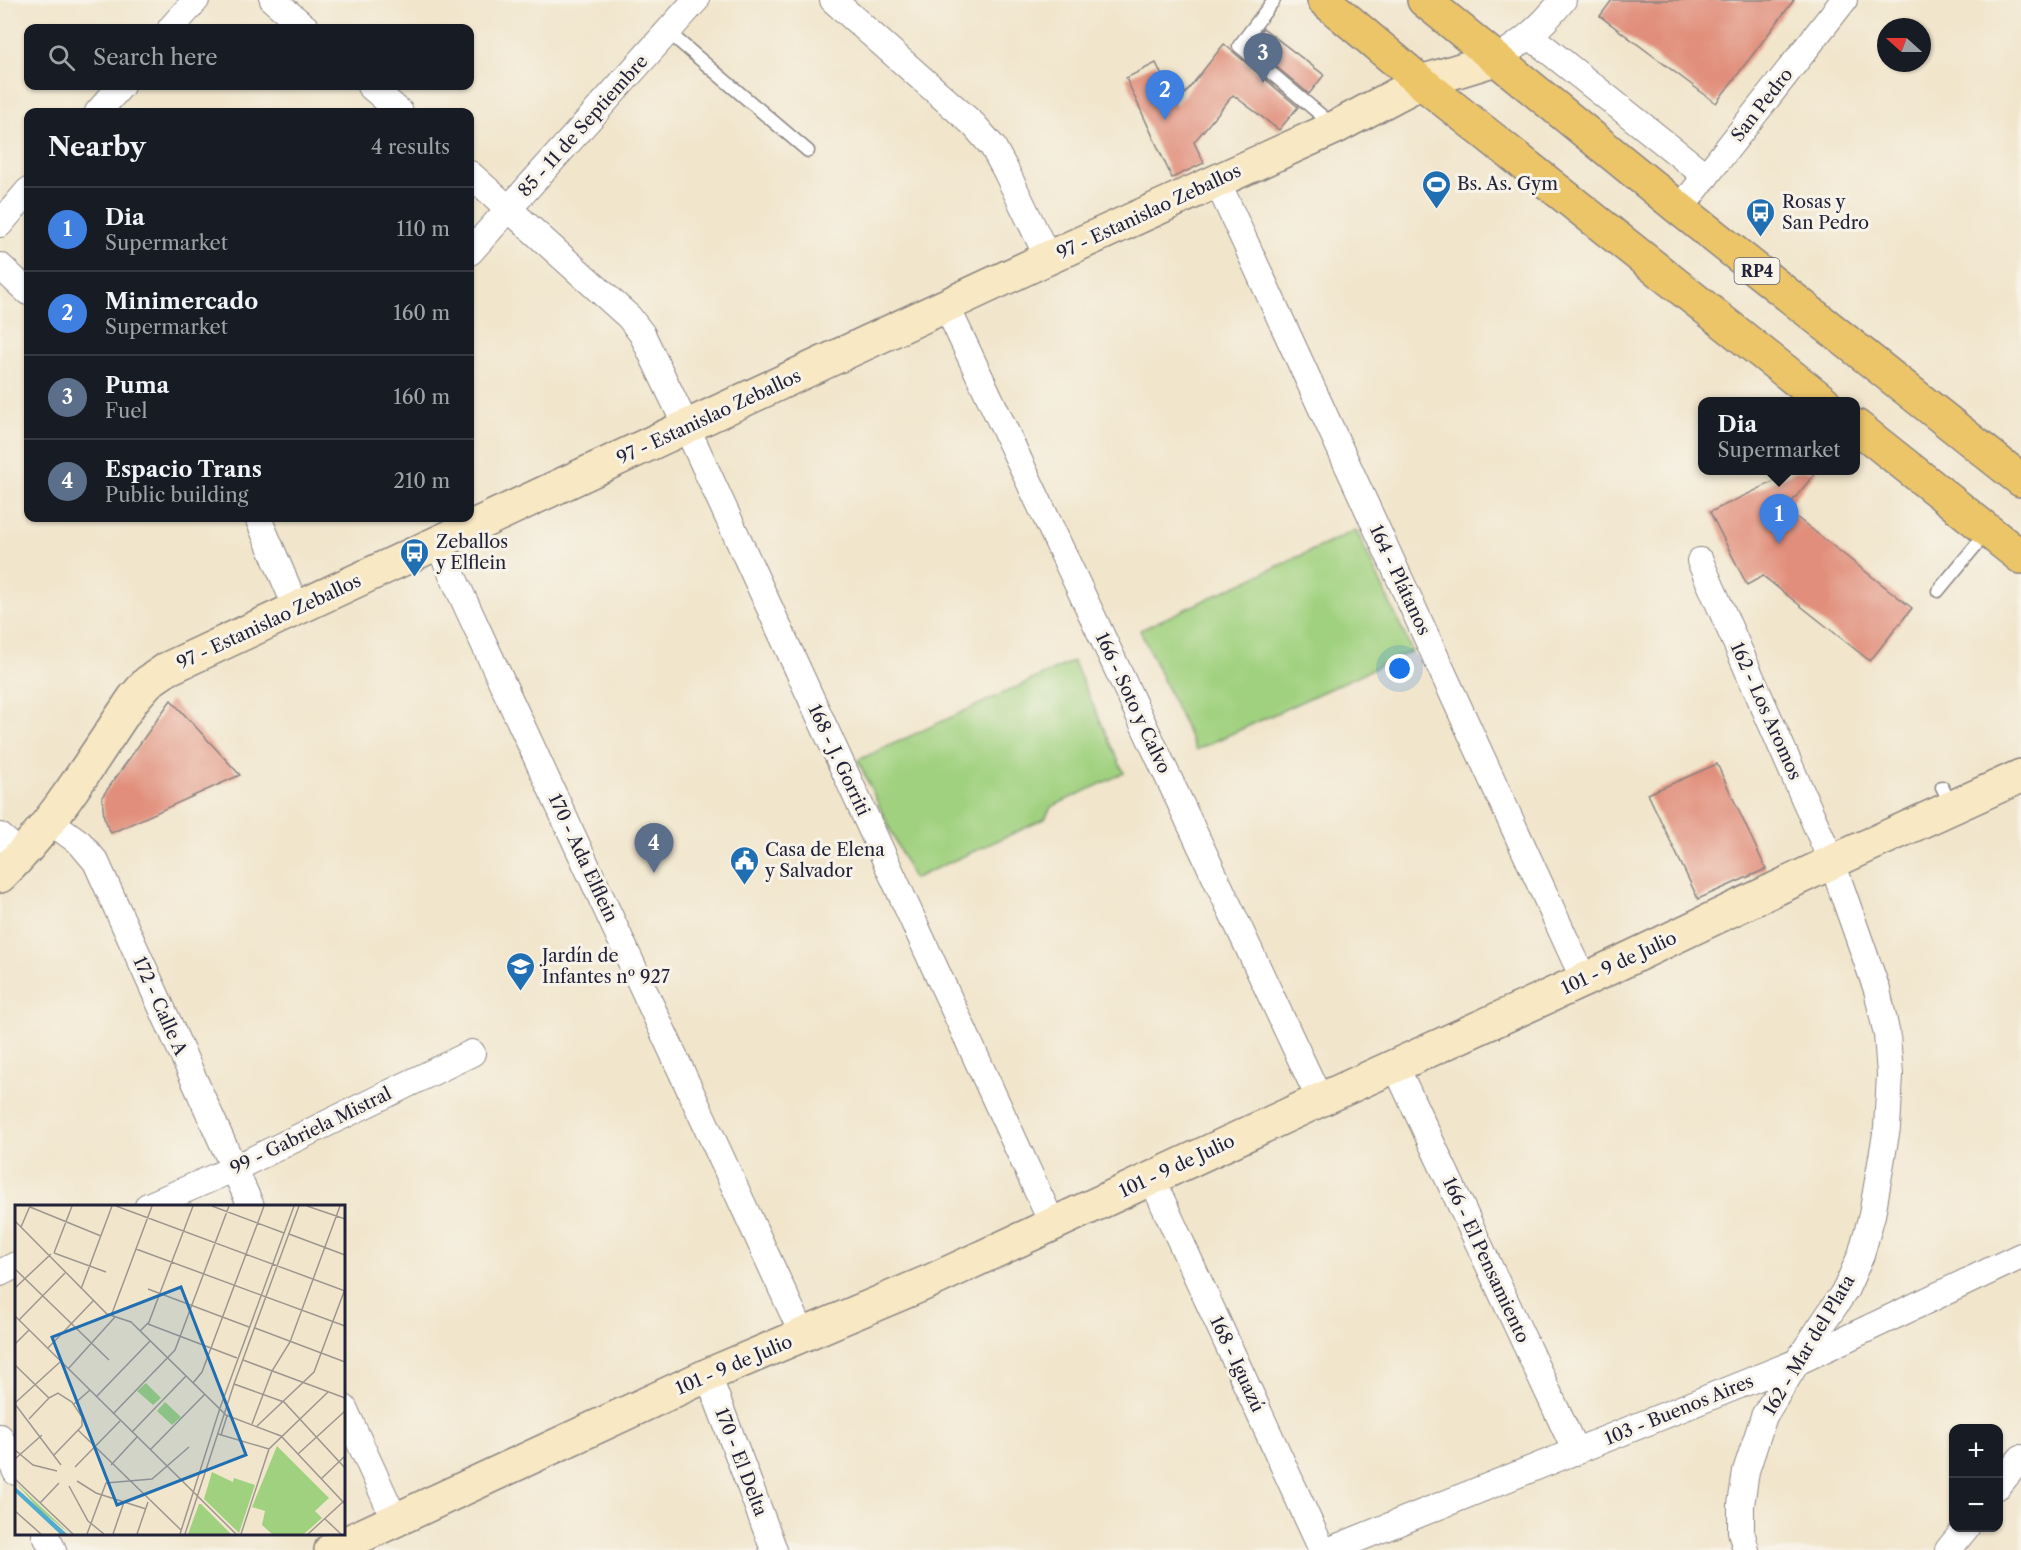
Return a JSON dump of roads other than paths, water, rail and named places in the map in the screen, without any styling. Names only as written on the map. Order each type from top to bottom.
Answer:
[{"type":"main road","points":[[1324,0],[1421,82],[1818,397]]},
{"type":"main road","name":"RP4","points":[[1424,0],[1680,209],[2021,480]]},
{"type":"main road","points":[[1860,429],[2021,557]]},
{"type":"street","points":[[175,24],[196,0]]},
{"type":"street","points":[[273,0],[301,24]]},
{"type":"street","name":"85 - 11 de Septiembre","points":[[474,248],[696,0]]},
{"type":"street","points":[[833,0],[974,125],[993,147],[1048,258]]},
{"type":"street","points":[[1496,60],[1541,27],[1563,0]]},
{"type":"street","name":"San Pedro","points":[[1680,209],[1844,0]]},
{"type":"street","points":[[1530,36],[1706,176]]},
{"type":"street","name":"97 - Estanislao Zeballos","points":[[7,856],[50,821],[134,698],[148,682],[167,669],[946,305],[1336,127],[1421,82],[1496,60]]},
{"type":"street","points":[[102,108],[117,90]]},
{"type":"street","points":[[375,90],[395,108]]},
{"type":"street","name":"168 - J. Gorriti","points":[[474,178],[629,316],[642,334],[1052,1223]]},
{"type":"street","name":"164 - Plátanos","points":[[1216,181],[1584,980]]},
{"type":"street","points":[[0,224],[24,196]]},
{"type":"street","points":[[0,266],[24,288]]},
{"type":"street","name":"166 - Soto y Calvo","points":[[946,305],[1320,1100]]},
{"type":"street","points":[[260,522],[297,609]]},
{"type":"street","name":"170 - Ada Elflein","points":[[438,544],[803,1335]]},
{"type":"street","name":"162 - Los Aromos","points":[[1700,561],[1832,862]]},
{"type":"street","name":"101 - 9 de Julio","points":[[331,1550],[708,1374],[933,1280],[1052,1223],[1584,980],[1832,862],[1947,797],[2021,776]]},
{"type":"street","name":"172 - Calle A","points":[[50,821],[81,843],[96,862],[250,1205]]},
{"type":"street","name":"162 - Mar del Plata","points":[[1746,1550],[1741,1531],[1741,1505],[1746,1471],[1764,1416],[1846,1289],[1861,1255],[1872,1215],[1887,1128],[1890,1075],[1887,1035],[1877,990],[1832,862]]},
{"type":"street","name":"99 - Gabriela Mistral","points":[[150,1205],[233,1169],[472,1053]]},
{"type":"street","name":"166 - El Pensamiento","points":[[1396,1067],[1576,1452]]},
{"type":"street","name":"168 - Iguazú","points":[[1152,1179],[1322,1550]]},
{"type":"street","name":"103 - Buenos Aires","points":[[1330,1550],[1797,1362],[2021,1256]]},
{"type":"street","points":[[0,1273],[15,1266]]},
{"type":"street","name":"170 - El Delta","points":[[708,1374],[774,1550]]},
{"type":"street","points":[[345,1410],[395,1520]]},
{"type":"street","points":[[0,1437],[15,1470]]},
{"type":"street","points":[[1948,1550],[1962,1532]]},
{"type":"street","points":[[46,1535],[53,1550]]},
{"type":"lane","points":[[1274,0],[1239,46],[1336,127]]},
{"type":"lane","points":[[668,32],[807,151]]},
{"type":"lane","points":[[1938,591],[1988,531]]},
{"type":"place","name":"Puma","points":[[1263,83]]},
{"type":"place","name":"Minimercado","points":[[1165,120]]},
{"type":"place","name":"Bs. As. Gym","points":[[1436,210]]},
{"type":"place","name":"Rosas y San Pedro","points":[[1761,238]]},
{"type":"place","name":"Dia","points":[[1779,544]]},
{"type":"place","name":"Zeballos y Elflein","points":[[415,578]]},
{"type":"place","name":"Espacio Trans","points":[[654,873]]},
{"type":"place","name":"Casa de Elena y Salvador","points":[[744,886]]},
{"type":"place","name":"Jardín de Infantes nº 927","points":[[521,992]]}]
